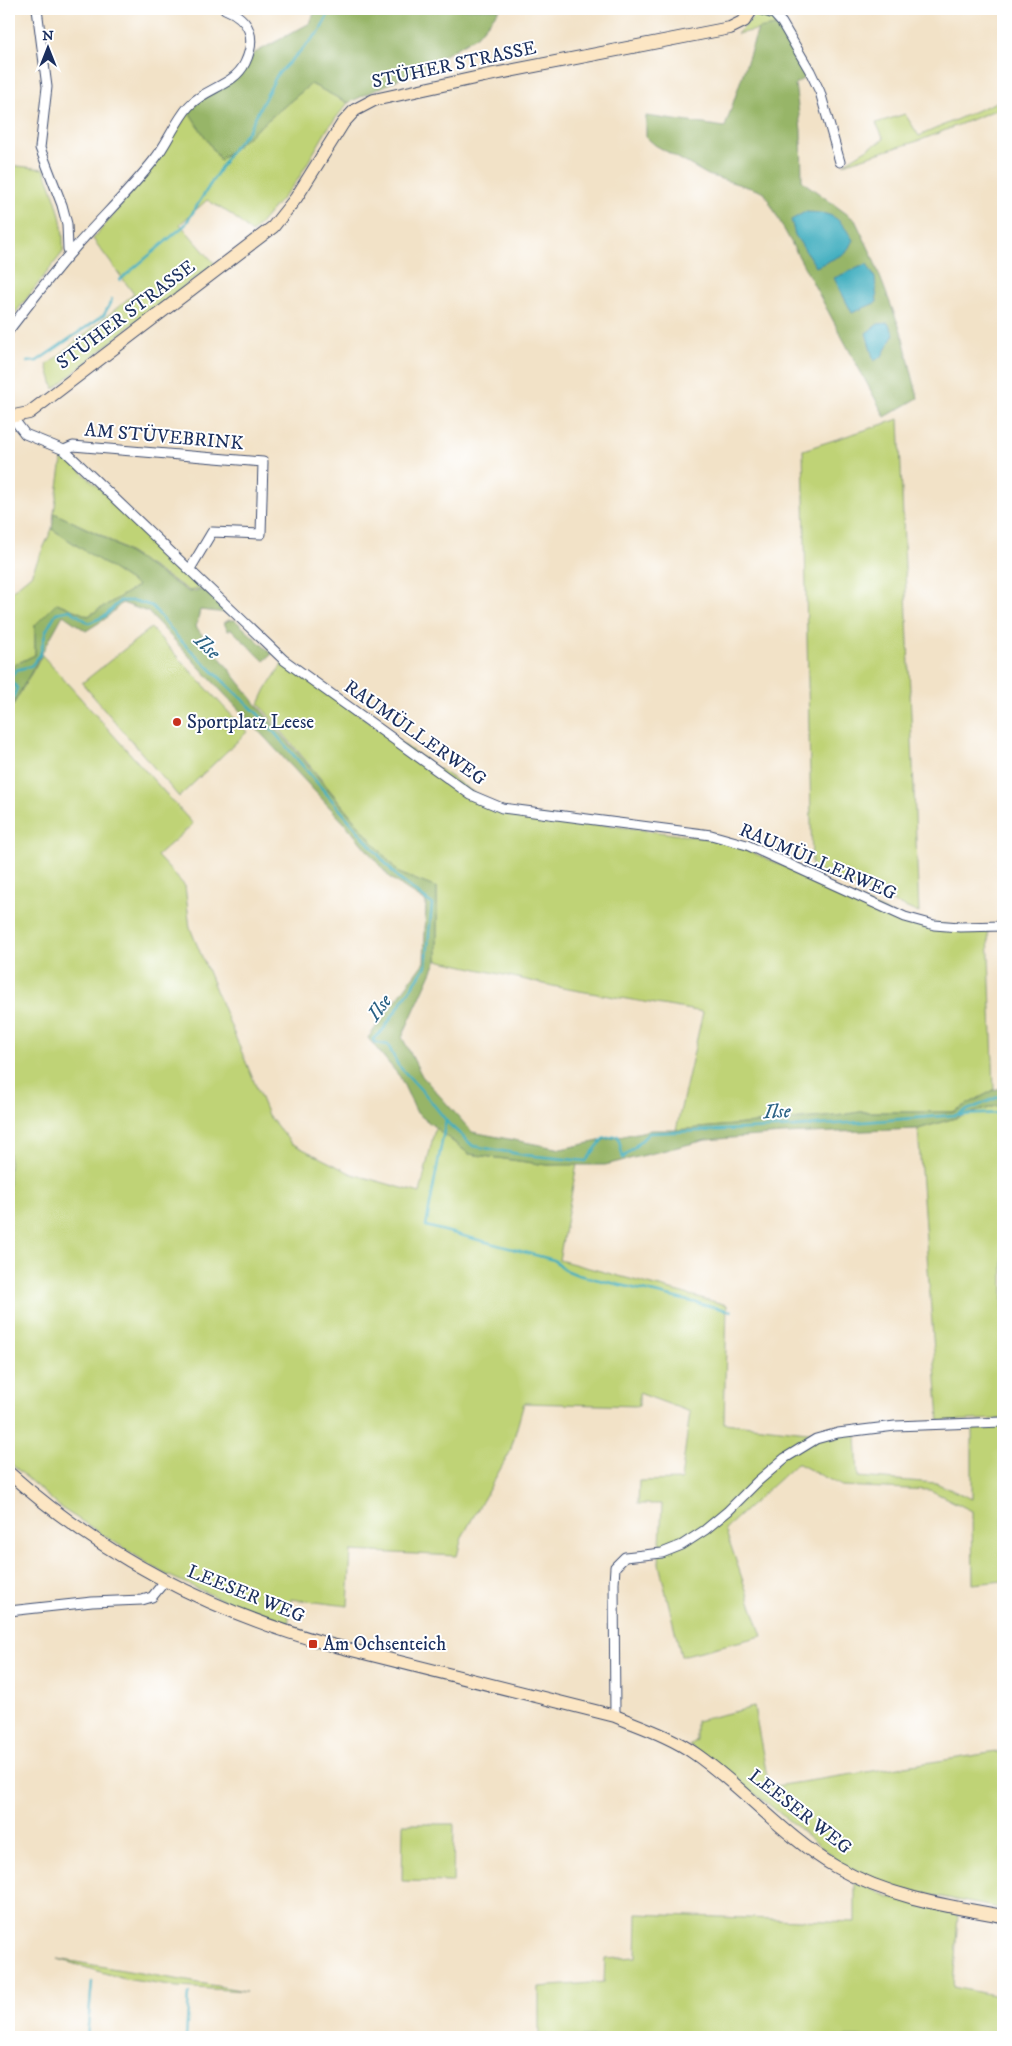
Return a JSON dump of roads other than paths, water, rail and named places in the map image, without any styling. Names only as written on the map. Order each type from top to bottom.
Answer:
[{"type":"street","points":[[37,9],[47,87],[40,148],[62,205],[68,248],[71,252]]},
{"type":"street","points":[[9,330],[71,252],[154,160],[188,107],[210,89],[227,82],[239,73],[245,64],[248,54],[251,33],[244,20],[225,9]]},
{"type":"street","name":"STÜHER STRASSE","points":[[10,418],[29,413],[273,227],[296,198],[343,124],[355,110],[374,100],[383,98],[484,76],[730,28],[744,21],[752,9]]},
{"type":"street","points":[[758,9],[774,14],[782,23],[810,71],[820,92],[840,162]]},
{"type":"street","name":"RAUMÜLLERWEG","points":[[10,418],[25,434],[64,450],[284,660],[471,795],[502,808],[711,836],[747,845],[905,917],[951,926],[1003,926]]},
{"type":"street","name":"AM STÜVEBRINK","points":[[64,450],[73,446],[263,462],[261,534],[212,532],[190,569]]},
{"type":"street","points":[[615,1716],[615,1567],[625,1557],[662,1553],[682,1545],[705,1530],[728,1511],[758,1480],[785,1458],[816,1439],[838,1433],[895,1426],[1003,1422]]},
{"type":"street","name":"LEESER WEG","points":[[9,1473],[56,1513],[101,1544],[165,1581],[231,1612],[292,1634],[615,1716],[657,1733],[694,1752],[805,1845],[850,1874],[892,1892],[940,1906],[1003,1916]]},
{"type":"street","points":[[9,1611],[92,1602],[142,1600],[152,1597],[165,1581]]},
{"type":"water","points":[[805,212],[823,213],[839,221],[853,240],[846,253],[816,267],[795,235],[791,220]]},
{"type":"water","points":[[867,264],[875,278],[877,302],[852,313],[834,278]]},
{"type":"water","points":[[888,323],[894,334],[882,356],[874,361],[866,333],[878,324]]},
{"type":"waterway","points":[[120,280],[185,225],[231,151],[248,131],[277,75],[320,31],[331,9]]},
{"type":"waterway","points":[[27,362],[37,361],[104,315],[112,299]]},
{"type":"waterway","name":"Ilse","points":[[9,703],[17,688],[10,679],[16,670],[31,666],[40,655],[46,631],[56,613],[70,610],[89,623],[105,616],[120,601],[135,601],[152,606],[179,639],[262,718],[399,879],[432,904],[426,966],[383,1030],[373,1039],[374,1042],[388,1045],[398,1065],[449,1124],[473,1146],[525,1155],[586,1161],[603,1139],[618,1136],[623,1158],[649,1133],[794,1127],[956,1115],[1003,1095]]},
{"type":"waterway","points":[[960,1115],[1003,1113]]},
{"type":"waterway","points":[[446,1120],[426,1226],[554,1260],[563,1269],[578,1275],[731,1311]]},
{"type":"waterway","points":[[87,2037],[92,1982]]},
{"type":"waterway","points":[[186,2037],[189,1994]]},
{"type":"place","name":"Sportplatz Leese","points":[[177,722]]},
{"type":"place","name":"Am Ochsenteich","points":[[313,1644]]}]
